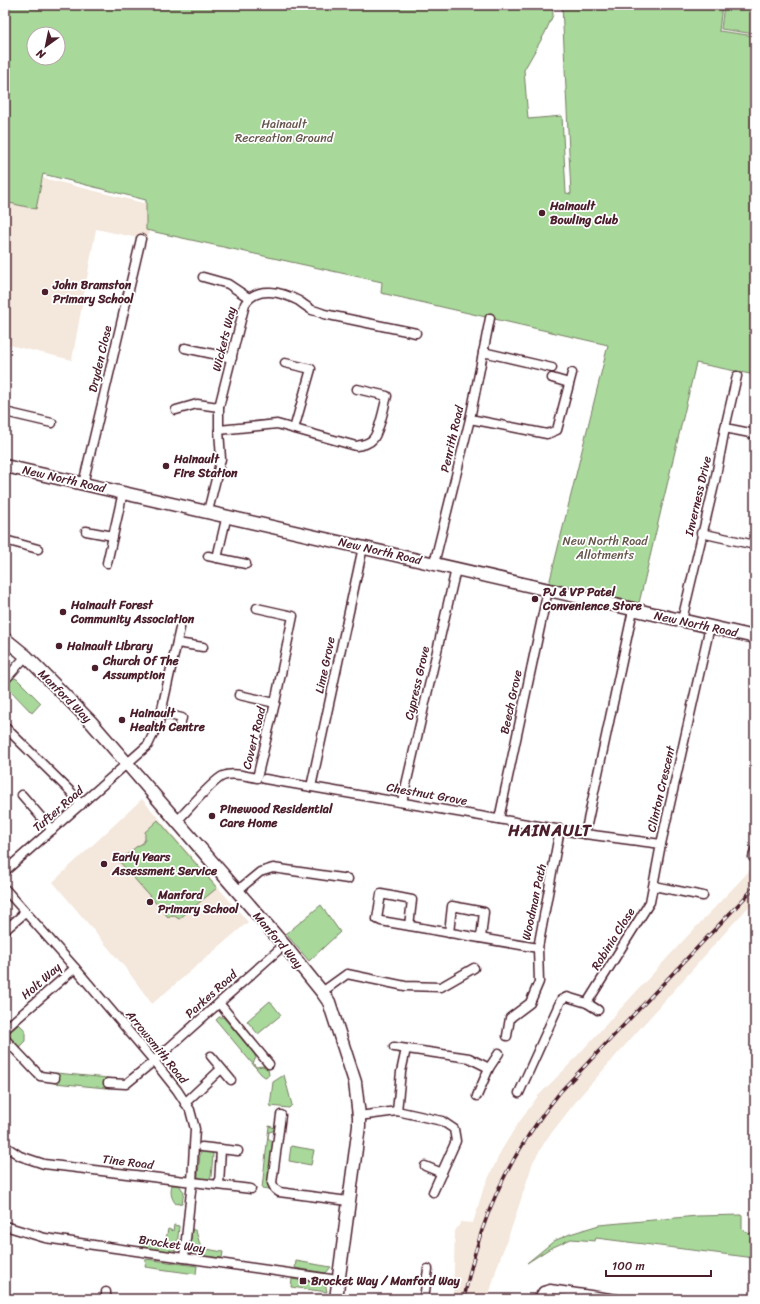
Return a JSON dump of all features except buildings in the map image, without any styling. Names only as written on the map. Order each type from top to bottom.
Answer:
[{"type":"street","name":"Dryden Close","points":[[83,484],[141,239]]},
{"type":"street","points":[[203,277],[228,284],[249,298]]},
{"type":"street","name":"Wickets Way","points":[[208,512],[221,459],[219,407],[245,304],[249,298],[262,292],[278,293],[299,301],[311,309],[324,314],[416,333]]},
{"type":"street","name":"Penrith Road","points":[[434,564],[470,419],[490,318]]},
{"type":"street","points":[[185,348],[232,358]]},
{"type":"street","points":[[483,352],[552,368]]},
{"type":"street","points":[[285,363],[311,369],[294,429]]},
{"type":"street","points":[[470,419],[548,434],[558,430],[572,372]]},
{"type":"street","name":"Inverness Drive","points":[[682,620],[701,533],[715,481],[737,376]]},
{"type":"street","points":[[552,378],[569,383]]},
{"type":"street","points":[[219,430],[277,424],[356,446],[364,445],[374,438],[387,396],[357,388]]},
{"type":"street","points":[[176,410],[197,404],[219,407]]},
{"type":"street","points":[[5,422],[6,413],[52,423]]},
{"type":"street","points":[[725,428],[755,434]]},
{"type":"street","name":"New North Road","points":[[5,466],[227,515],[755,637]]},
{"type":"street","points":[[107,563],[123,492]]},
{"type":"street","points":[[217,558],[227,515]]},
{"type":"street","points":[[86,531],[113,536]]},
{"type":"street","points":[[701,533],[755,545]]},
{"type":"street","points":[[5,540],[38,549]]},
{"type":"street","name":"Lime Grove","points":[[311,788],[363,547]]},
{"type":"street","points":[[208,556],[246,564]]},
{"type":"street","name":"Cypress Grove","points":[[402,802],[456,569]]},
{"type":"street","name":"Beech Grove","points":[[498,819],[548,590]]},
{"type":"street","name":"Covert Road","points":[[177,821],[214,783],[224,776],[238,775],[257,778],[275,703],[293,616],[257,608]]},
{"type":"street","points":[[585,834],[633,610]]},
{"type":"street","name":"Clinton Crescent","points":[[585,834],[661,844],[710,626]]},
{"type":"street","name":"Tufter Road","points":[[5,871],[148,745],[159,722],[180,628]]},
{"type":"street","name":"Manford Way","points":[[5,638],[26,656],[91,722],[284,945],[322,992],[328,1002],[355,1082],[359,1116],[336,1299]]},
{"type":"street","points":[[177,643],[202,647]]},
{"type":"street","points":[[5,680],[26,656]]},
{"type":"street","name":"Covert Road","points":[[239,695],[275,703]]},
{"type":"street","points":[[161,713],[182,718],[180,728]]},
{"type":"street","points":[[5,727],[71,792],[81,805]]},
{"type":"street","name":"Chestnut Grove","points":[[264,779],[585,834]]},
{"type":"street","points":[[22,795],[52,830]]},
{"type":"street","name":"Woodman Path","points":[[409,926],[412,900],[381,894],[377,919],[381,921],[409,926],[449,932],[538,948],[560,829]]},
{"type":"street","name":"Robinia Close","points":[[587,1003],[650,902],[661,844]]},
{"type":"street","points":[[237,891],[260,872],[273,868],[348,879]]},
{"type":"street","points":[[654,886],[702,896]]},
{"type":"street","name":"Arrowsmith Road","points":[[5,888],[154,1061],[190,1110],[195,1129],[192,1182],[184,1258]]},
{"type":"street","points":[[449,932],[452,906],[484,912],[481,938]]},
{"type":"street","points":[[5,930],[26,912]]},
{"type":"street","name":"Parkes Road","points":[[108,1083],[126,1084],[154,1061],[284,945]]},
{"type":"street","points":[[507,1036],[510,1018],[530,1003],[539,982],[538,948]]},
{"type":"street","name":"Holt Way","points":[[5,1029],[75,968]]},
{"type":"street","points":[[322,992],[347,974],[405,986],[441,987],[474,968]]},
{"type":"street","points":[[520,1093],[561,1000],[567,997],[587,1003],[598,1010]]},
{"type":"street","points":[[219,1003],[269,1064]]},
{"type":"street","points":[[5,1039],[40,1076],[55,1078]]},
{"type":"street","points":[[394,1047],[469,1058],[489,1068]]},
{"type":"street","points":[[397,1111],[400,1072],[406,1049]]},
{"type":"street","points":[[477,1096],[489,1068],[499,1053]]},
{"type":"street","points":[[211,1056],[231,1080]]},
{"type":"street","points":[[257,1063],[264,1057]]},
{"type":"street","points":[[185,1103],[222,1069]]},
{"type":"street","points":[[359,1116],[397,1111],[442,1121],[454,1130],[456,1141],[433,1192]]},
{"type":"street","points":[[281,1115],[272,1183],[275,1189],[280,1192],[348,1201]]},
{"type":"street","name":"Tine Road","points":[[5,1146],[20,1156],[44,1164],[252,1189]]},
{"type":"street","points":[[202,1147],[238,1151]]},
{"type":"street","points":[[218,1185],[221,1149]]},
{"type":"street","points":[[425,1166],[442,1173]]},
{"type":"street","name":"Brocket Way","points":[[5,1226],[45,1238],[338,1280]]},
{"type":"street","points":[[424,1299],[428,1269]]},
{"type":"street","points":[[538,1299],[543,1291],[550,1289],[617,1299]]},
{"type":"shaded area","name":"John Bramston Primary School","points":[[43,178],[155,206],[147,240],[96,229],[72,360],[5,344],[5,212],[8,203],[36,208]]},
{"type":"shaded area","name":"Manford Primary School","points":[[142,799],[248,922],[152,1004],[127,970],[53,882]]},
{"type":"shaded area","points":[[755,865],[755,900],[581,1095],[546,1140],[533,1162],[497,1267],[488,1299],[453,1299],[455,1231],[461,1222],[473,1223],[483,1190],[501,1151],[515,1128],[538,1096]]},
{"type":"green space","points":[[5,5],[552,5],[553,15],[545,33],[524,70],[528,119],[562,116],[566,193],[571,194],[562,5],[722,5],[719,31],[755,36],[755,375],[696,363],[639,603],[549,584],[608,345],[381,293],[382,282],[146,230],[146,200],[43,174],[36,209],[5,202]]},
{"type":"green space","points":[[724,5],[755,5],[755,34],[721,29]]},
{"type":"green space","points":[[14,678],[17,679],[41,703],[32,713],[10,690],[5,694],[5,686]]},
{"type":"green space","points":[[158,820],[217,888],[179,919],[173,915],[168,917],[119,861],[143,843],[145,839],[145,832]]},
{"type":"green space","points":[[321,905],[340,932],[309,961],[286,934]]},
{"type":"green space","points":[[270,1001],[281,1015],[258,1034],[247,1021]]},
{"type":"green space","points":[[219,1017],[223,1017],[254,1053],[256,1058],[253,1063],[256,1067],[263,1066],[268,1069],[269,1075],[265,1077],[261,1074],[216,1020]]},
{"type":"green space","points":[[19,1024],[25,1030],[25,1041],[19,1047],[10,1038],[10,1032]]},
{"type":"green space","points":[[56,1073],[108,1078],[106,1088],[54,1083]]},
{"type":"green space","points":[[284,1075],[292,1105],[289,1108],[270,1106],[273,1082]]},
{"type":"green space","points":[[269,1126],[275,1128],[273,1131],[269,1132],[268,1138],[274,1143],[269,1189],[262,1188]]},
{"type":"green space","points":[[291,1146],[314,1150],[311,1165],[289,1161]]},
{"type":"green space","points":[[202,1151],[212,1152],[213,1155],[211,1177],[206,1180],[199,1178],[198,1176],[200,1154]]},
{"type":"green space","points":[[172,1185],[179,1185],[184,1192],[182,1203],[176,1204],[173,1199],[171,1193]]},
{"type":"green space","points":[[742,1215],[742,1229],[749,1234],[755,1230],[755,1258],[596,1238],[595,1241],[571,1239],[549,1249],[527,1263],[554,1241],[570,1234],[599,1225],[697,1216]]},
{"type":"green space","points":[[174,1225],[179,1226],[177,1248],[172,1253],[140,1249],[142,1241],[165,1244],[168,1229],[173,1231]]},
{"type":"green space","points":[[192,1229],[196,1231],[201,1248],[223,1252],[222,1258],[192,1255],[189,1250]]},
{"type":"green space","points":[[146,1259],[197,1266],[196,1274],[145,1267]]},
{"type":"green space","points":[[296,1261],[331,1267],[326,1273],[295,1268]]},
{"type":"green space","points":[[292,1279],[323,1284],[326,1287],[327,1292],[291,1287]]},
{"type":"railway","points":[[464,1299],[478,1241],[488,1214],[511,1164],[542,1115],[561,1091],[755,887]]},
{"type":"place","name":"Hainault Bowling Club","points":[[542,213]]},
{"type":"place","name":"John Bramston Primary School","points":[[45,292]]},
{"type":"place","name":"Hainault Fire Station","points":[[166,466]]},
{"type":"place","name":"PJ & VP Patel Convenience Store","points":[[535,599]]},
{"type":"place","name":"Hainault Forest Community Association","points":[[63,612]]},
{"type":"place","name":"Hainault Library","points":[[59,646]]},
{"type":"place","name":"Church Of The Assumption","points":[[95,668]]},
{"type":"place","name":"Hainault Health Centre","points":[[122,720]]},
{"type":"place","name":"Pinewood Residential Care Home","points":[[212,816]]},
{"type":"place","name":"Early Years Assessment Service","points":[[104,864]]},
{"type":"place","name":"Manford Primary School","points":[[150,902]]},
{"type":"place","name":"Brocket Way / Manford Way","points":[[303,1281]]},
{"type":"district","name":"HAINAULT","points":[[550,830]]},
{"type":"park label","name":"Hainault Recreation Ground","points":[[284,131]]},
{"type":"park label","name":"New North Road Allotments","points":[[605,548]]}]
